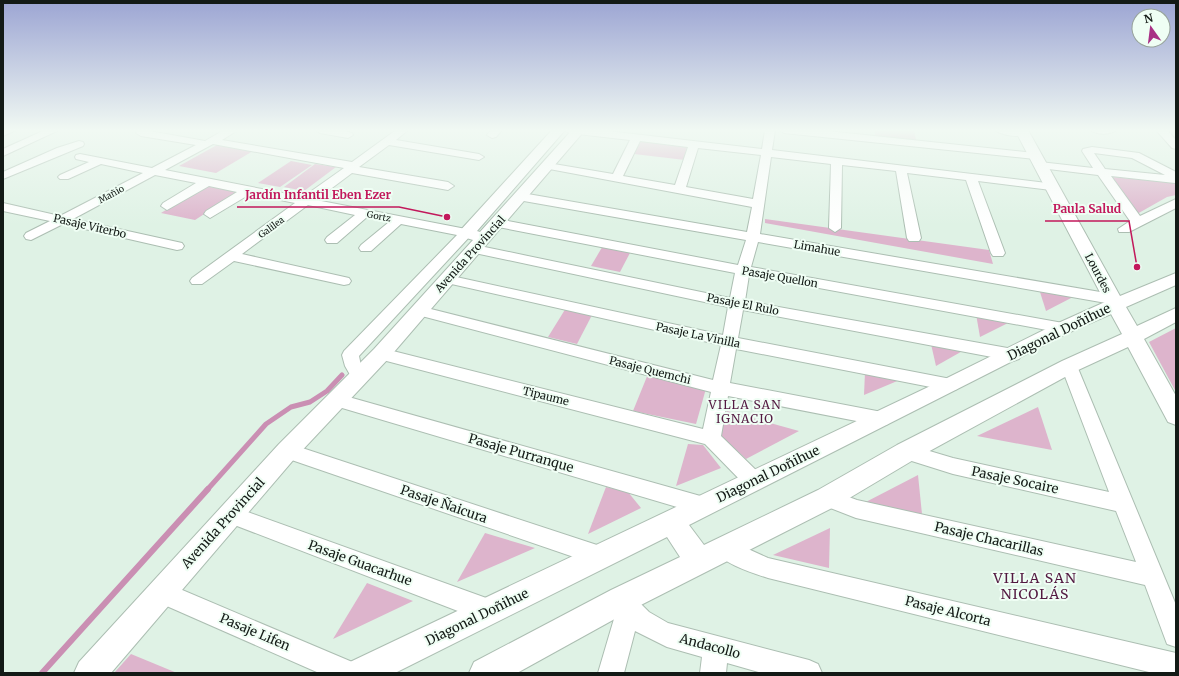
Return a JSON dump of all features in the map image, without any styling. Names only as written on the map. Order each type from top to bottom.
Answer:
[{"type":"street","points":[[3,176],[35,162]]},
{"type":"street","points":[[64,177],[99,162]]},
{"type":"street","name":"Gortz","points":[[103,162],[365,213],[475,240]]},
{"type":"street","name":"Mañio","points":[[31,236],[174,162]]},
{"type":"street","points":[[315,162],[448,186]]},
{"type":"street","name":"Galilea","points":[[197,281],[361,162]]},
{"type":"street","name":"Avenida Provincial","points":[[90,673],[287,451],[338,400],[419,311],[446,279],[535,162]]},
{"type":"street","name":"Avenida Provincial","points":[[359,376],[353,366],[350,355],[475,240],[498,223],[551,162]]},
{"type":"street","points":[[616,179],[625,162]]},
{"type":"street","points":[[679,190],[688,162]]},
{"type":"street","points":[[754,481],[711,438],[743,270],[753,237],[766,162]]},
{"type":"street","points":[[833,162],[1051,186]]},
{"type":"street","points":[[835,228],[837,162]]},
{"type":"street","name":"Lourdes","points":[[1037,162],[1176,416]]},
{"type":"street","points":[[1040,162],[1101,172],[1176,180]]},
{"type":"street","points":[[1094,162],[1137,221]]},
{"type":"street","points":[[1147,162],[1176,177]]},
{"type":"street","points":[[548,166],[758,204]]},
{"type":"street","points":[[902,169],[914,238]]},
{"type":"street","points":[[52,175],[81,181]]},
{"type":"street","points":[[971,177],[998,253]]},
{"type":"street","points":[[167,206],[207,182]]},
{"type":"street","points":[[210,214],[248,190]]},
{"type":"street","name":"Limahue","points":[[522,197],[1114,302]]},
{"type":"street","points":[[1124,229],[1137,221],[1176,203]]},
{"type":"street","name":"Pasaje Viterbo","points":[[3,207],[177,246]]},
{"type":"street","points":[[332,240],[365,213]]},
{"type":"street","points":[[366,248],[398,220]]},
{"type":"street","name":"Pasaje Quellon","points":[[498,223],[743,270],[1063,328]]},
{"type":"street","name":"Pasaje El Rulo","points":[[475,240],[737,304],[1013,355]]},
{"type":"street","points":[[232,256],[344,281]]},
{"type":"street","name":"Diagonal Doñihue","points":[[361,673],[1013,355],[1114,302],[1176,278]]},
{"type":"street","name":"Pasaje La Vinilla","points":[[446,279],[729,342],[951,385]]},
{"type":"street","name":"Pasaje Quemchi","points":[[419,311],[721,388],[882,418]]},
{"type":"street","points":[[485,673],[624,606],[699,561],[827,498],[906,452],[1069,366],[1176,314]]},
{"type":"street","name":"Tipaume","points":[[381,354],[711,438]]},
{"type":"street","points":[[1069,366],[1176,635]]},
{"type":"street","name":"Pasaje Purranque","points":[[338,400],[704,506]]},
{"type":"street","name":"Pasaje Ñaicura","points":[[287,451],[600,556]]},
{"type":"street","name":"Pasaje Socaire","points":[[906,452],[953,466],[1124,504]]},
{"type":"street","name":"Pasaje Chacarillas","points":[[827,498],[856,509],[1152,576]]},
{"type":"street","name":"Pasaje Guacarhue","points":[[231,514],[489,611]]},
{"type":"street","points":[[671,521],[699,561]]},
{"type":"street","name":"Pasaje Alcorta","points":[[724,548],[756,564],[768,568],[1176,666]]},
{"type":"street","name":"Pasaje Lifen","points":[[161,592],[348,673]]},
{"type":"street","points":[[611,673],[624,606]]},
{"type":"street","name":"Andacollo","points":[[624,606],[654,630],[809,673]]},
{"type":"street","points":[[713,673],[716,648]]},
{"type":"shaded area","points":[[187,162],[235,162],[216,173],[179,166]]},
{"type":"shaded area","points":[[290,162],[312,165],[280,187],[258,183]]},
{"type":"shaded area","points":[[315,164],[336,167],[304,191],[284,187]]},
{"type":"shaded area","points":[[1112,177],[1176,183],[1176,195],[1167,197],[1137,214]]},
{"type":"shaded area","points":[[205,186],[238,192],[195,220],[161,213]]},
{"type":"shaded area","points":[[765,219],[989,250],[993,264],[765,223]]},
{"type":"shaded area","points":[[604,244],[632,249],[620,272],[591,266]]},
{"type":"shaded area","points":[[1040,292],[1073,297],[1046,311]]},
{"type":"shaded area","points":[[566,308],[592,315],[577,344],[548,337]]},
{"type":"shaded area","points":[[976,314],[1014,320],[980,337]]},
{"type":"shaded area","points":[[1176,328],[1176,392],[1149,342]]},
{"type":"shaded area","points":[[931,344],[966,349],[936,366]]},
{"type":"shaded area","points":[[865,372],[902,379],[864,395]]},
{"type":"shaded area","points":[[648,374],[707,385],[696,424],[633,411]]},
{"type":"shaded area","points":[[1038,407],[1052,450],[977,436]]},
{"type":"shaded area","points":[[727,411],[799,431],[746,459],[718,433]]},
{"type":"shaded area","points":[[688,444],[703,445],[721,468],[676,486]]},
{"type":"shaded area","points":[[918,475],[922,514],[862,504]]},
{"type":"shaded area","points":[[606,487],[628,492],[641,508],[588,534]]},
{"type":"shaded area","points":[[830,528],[829,568],[773,555]]},
{"type":"shaded area","points":[[485,533],[535,548],[457,582]]},
{"type":"shaded area","points":[[367,583],[413,601],[333,639]]},
{"type":"shaded area","points":[[131,654],[177,673],[114,673]]},
{"type":"waterway","points":[[207,490],[266,424],[291,407],[310,402],[327,391],[342,375]]},
{"type":"waterway","points":[[42,673],[208,489]]},
{"type":"place","name":"Jardín Infantil Eben Ezer","points":[[447,217]]},
{"type":"place","name":"Paula Salud","points":[[1137,267]]},
{"type":"district","name":"VILLA SAN IGNACIO","points":[[745,411]]},
{"type":"district","name":"VILLA SAN NICOLÁS","points":[[1035,586]]}]
